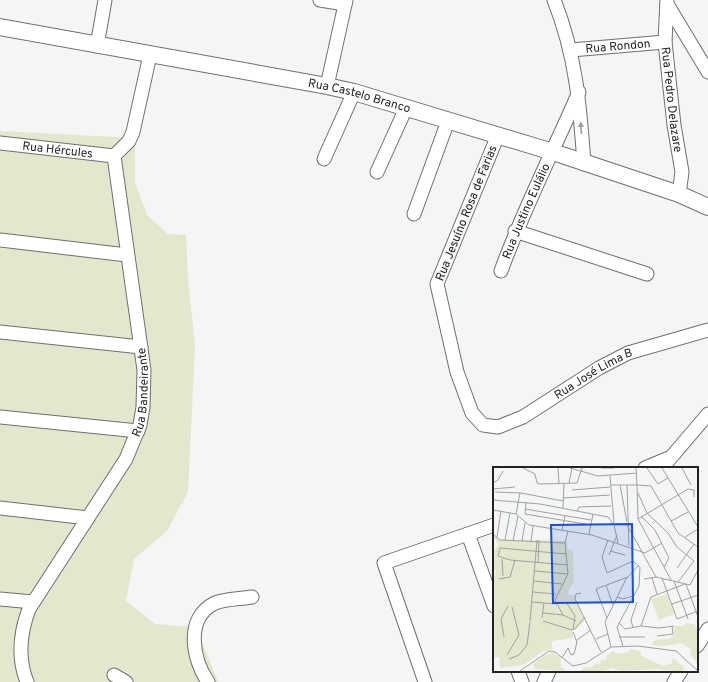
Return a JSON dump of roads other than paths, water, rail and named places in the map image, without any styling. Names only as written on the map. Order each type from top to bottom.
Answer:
[{"type":"street","points":[[97,46],[105,0]]},
{"type":"street","points":[[320,0],[346,2],[328,86]]},
{"type":"street","points":[[554,0],[571,50],[579,92],[584,164]]},
{"type":"street","points":[[667,2],[708,72]]},
{"type":"street","name":"Rua Pedro Delazare","points":[[667,2],[665,42],[674,125],[682,172],[679,194]]},
{"type":"street","name":"Rua Castelo Branco","points":[[0,27],[97,46],[328,86],[354,92],[553,152],[584,164],[679,194],[708,207]]},
{"type":"street","name":"Rua Rondon","points":[[571,50],[665,42]]},
{"type":"street","points":[[114,156],[129,141],[133,132],[150,55]]},
{"type":"street","points":[[324,159],[354,92]]},
{"type":"street","name":"Rua Justino Eulálio","points":[[501,271],[515,231],[553,152],[579,92]]},
{"type":"street","points":[[377,172],[406,108]]},
{"type":"street","points":[[414,214],[448,121]]},
{"type":"street","name":"Rua Jesuíno Rosa de Farias","points":[[483,426],[472,413],[458,372],[437,284],[498,135]]},
{"type":"street","name":"Rua Hércules","points":[[0,144],[114,156]]},
{"type":"street","name":"Rua Bandeirante","points":[[27,682],[20,658],[20,641],[23,624],[33,602],[126,459],[138,431],[143,407],[145,388],[141,347],[114,156]]},
{"type":"street","points":[[515,231],[647,274]]},
{"type":"street","points":[[0,240],[127,255]]},
{"type":"street","name":"Rua José Lima B","points":[[483,426],[498,427],[523,417],[599,368],[628,353],[708,330]]},
{"type":"street","points":[[0,332],[141,347]]},
{"type":"street","points":[[649,467],[665,463],[708,414]]},
{"type":"street","points":[[0,416],[138,431]]},
{"type":"street","points":[[0,508],[88,518]]},
{"type":"street","points":[[425,682],[384,563],[493,525]]},
{"type":"street","points":[[468,534],[493,603]]},
{"type":"street","points":[[208,682],[195,653],[193,641],[195,628],[199,618],[206,609],[216,603],[252,597]]},
{"type":"street","points":[[0,599],[33,602]]},
{"type":"street","points":[[698,633],[708,628]]},
{"type":"street","points":[[698,644],[708,628]]},
{"type":"street","points":[[518,672],[522,682]]},
{"type":"street","points":[[544,682],[549,672]]},
{"type":"street","points":[[674,682],[680,672]]},
{"type":"street","points":[[114,675],[126,682]]}]
